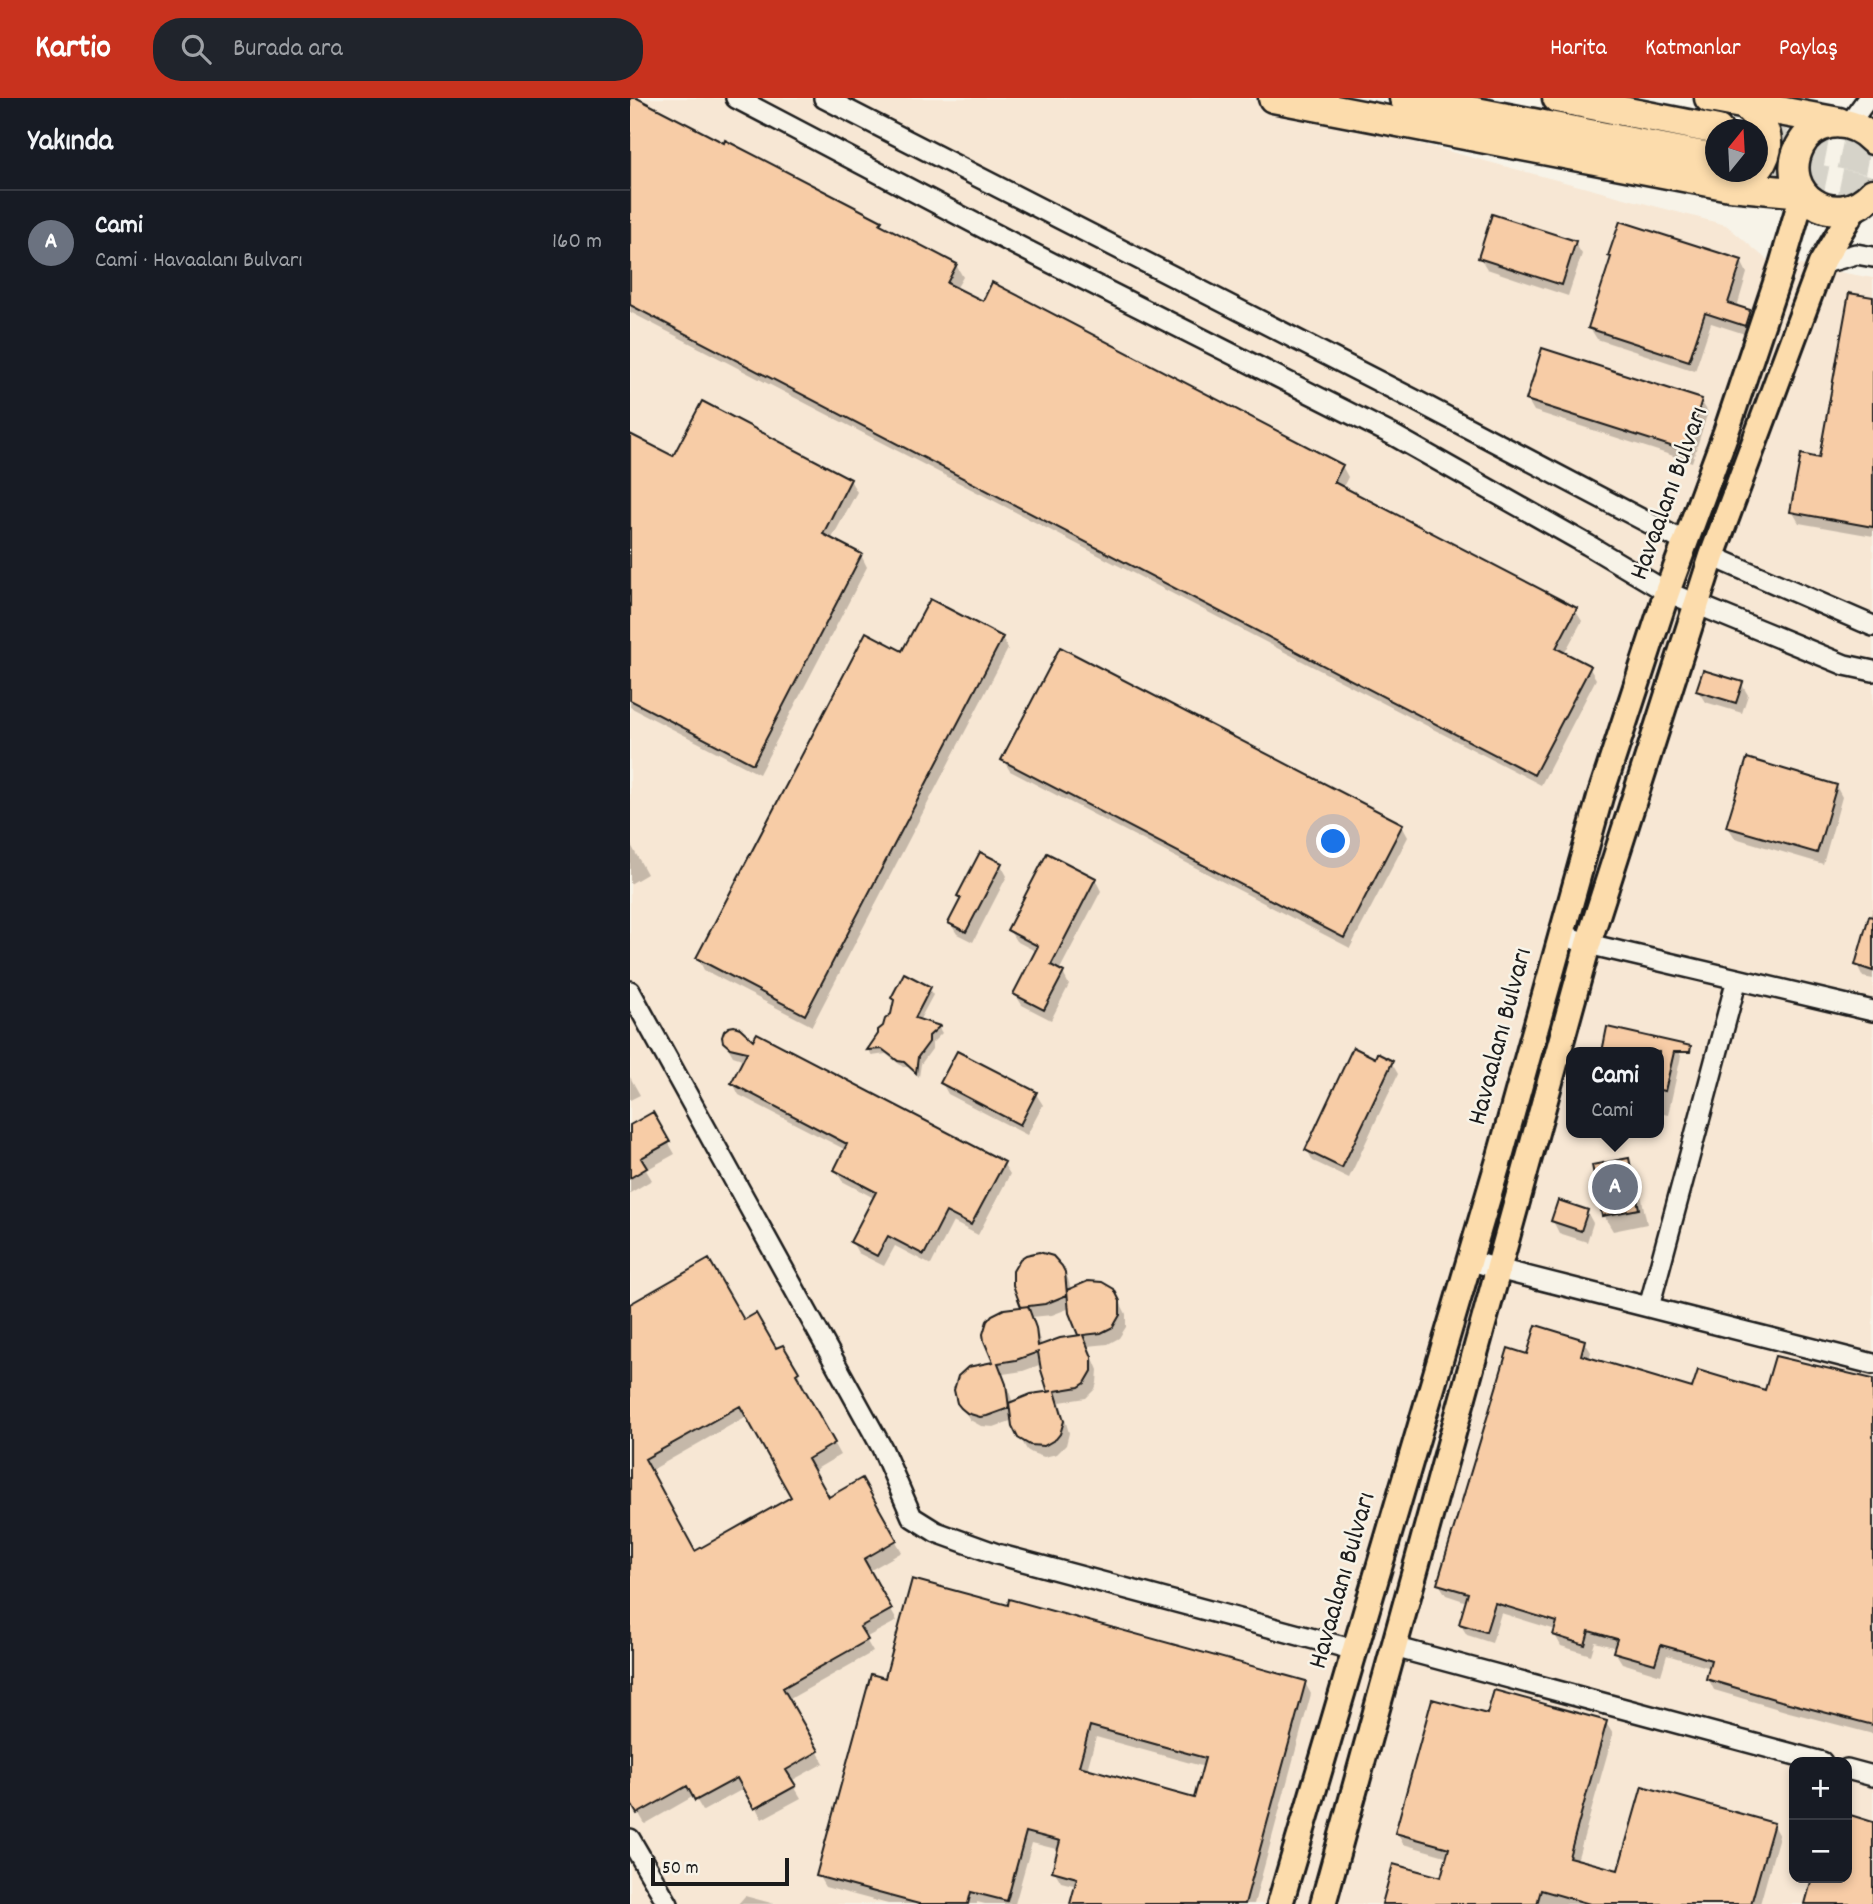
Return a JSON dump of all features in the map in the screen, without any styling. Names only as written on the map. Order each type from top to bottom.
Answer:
[{"type":"highway","points":[[1273,98],[1730,186],[1803,193]]},
{"type":"highway","points":[[1404,98],[1705,156]]},
{"type":"highway","points":[[1557,98],[1705,127]]},
{"type":"highway","points":[[1709,98],[1861,127],[1873,140]]},
{"type":"highway","points":[[1745,105],[1759,119]]},
{"type":"highway","points":[[1861,127],[1836,123],[1811,132],[1796,154],[1794,168],[1803,193],[1813,203],[1840,211],[1867,204]]},
{"type":"highway","points":[[1730,186],[1736,182]]},
{"type":"main road","name":"Havaalanı Bulvarı","points":[[1280,1904],[1469,1260],[1585,848],[1667,592],[1725,435],[1782,265],[1803,193]]},
{"type":"main road","name":"Havaalanı Bulvarı","points":[[1323,1904],[1588,944],[1712,556],[1821,264],[1867,204]]},
{"type":"main road","points":[[1685,542],[1712,556]]},
{"type":"main road","points":[[1585,848],[1616,857]]},
{"type":"main road","points":[[1569,905],[1598,914]]},
{"type":"street","points":[[736,98],[1020,247],[1393,435],[1588,544],[1667,592],[1845,666],[1873,671]]},
{"type":"street","points":[[1861,127],[1868,98]]},
{"type":"street","points":[[831,100],[1685,542]]},
{"type":"street","points":[[1821,264],[1856,254],[1873,257]]},
{"type":"street","points":[[1712,556],[1873,626]]},
{"type":"street","points":[[1561,934],[1588,944],[1873,1011]]},
{"type":"street","points":[[1649,1307],[1737,979]]},
{"type":"street","points":[[630,991],[881,1448],[912,1517],[936,1532],[997,1554],[1354,1650]]},
{"type":"street","points":[[1469,1260],[1873,1364]]},
{"type":"street","points":[[1394,1647],[1803,1757]]},
{"type":"street","points":[[1852,1770],[1873,1776]]},
{"type":"street","points":[[630,1839],[668,1904]]},
{"type":"shaded area","points":[[630,98],[1248,98],[1726,225],[1766,259],[1873,278],[1873,1904],[630,1904]]},
{"type":"building","points":[[630,98],[637,98],[724,143],[725,140],[882,221],[880,224],[957,264],[947,283],[983,301],[992,282],[1343,465],[1334,482],[1577,608],[1556,648],[1591,666],[1534,775],[630,305]]},
{"type":"building","points":[[1492,214],[1576,241],[1562,285],[1478,258]]},
{"type":"building","points":[[1620,221],[1742,260],[1728,303],[1750,310],[1745,326],[1705,313],[1689,361],[1588,328]]},
{"type":"building","points":[[1849,293],[1873,297],[1873,527],[1790,512],[1801,454],[1819,458]]},
{"type":"building","points":[[1542,348],[1702,399],[1686,451],[1526,400]]},
{"type":"building","points":[[702,401],[851,479],[823,534],[862,554],[753,764],[630,700],[630,434],[673,456]]},
{"type":"building","points":[[930,599],[1003,637],[805,1015],[696,958],[866,632],[902,651]]},
{"type":"building","points":[[1060,647],[1403,824],[1344,938],[1001,760]]},
{"type":"building","points":[[1703,670],[1743,682],[1736,703],[1696,691]]},
{"type":"building","points":[[1747,758],[1837,785],[1817,853],[1726,827]]},
{"type":"building","points":[[980,852],[1002,863],[966,932],[948,923],[961,898],[957,896]]},
{"type":"building","points":[[1047,853],[1096,878],[1051,965],[1064,972],[1044,1010],[1013,994],[1038,946],[1007,930]]},
{"type":"building","points":[[1869,916],[1873,917],[1873,971],[1855,965]]},
{"type":"building","points":[[904,973],[931,987],[915,1018],[940,1026],[929,1036],[929,1042],[918,1057],[916,1073],[882,1049],[867,1050],[885,1019],[891,1014],[894,1000],[891,998]]},
{"type":"building","points":[[734,1026],[753,1040],[757,1033],[1005,1162],[971,1225],[946,1212],[924,1255],[888,1236],[877,1256],[850,1242],[876,1192],[834,1170],[847,1144],[731,1083],[747,1052],[730,1048],[723,1042],[724,1031]]},
{"type":"building","points":[[1607,1027],[1691,1046],[1690,1052],[1674,1052],[1665,1091],[1664,1047],[1603,1047]]},
{"type":"building","points":[[1353,1047],[1375,1058],[1377,1053],[1393,1061],[1342,1168],[1305,1150]]},
{"type":"building","points":[[957,1051],[1037,1092],[1020,1125],[940,1083]]},
{"type":"building","points":[[653,1112],[670,1142],[641,1158],[647,1168],[630,1178],[630,1125]]},
{"type":"building","points":[[1629,1158],[1639,1209],[1602,1216],[1592,1165]]},
{"type":"building","points":[[1558,1200],[1588,1210],[1581,1231],[1551,1221]]},
{"type":"building","points":[[1039,1252],[1053,1256],[1062,1266],[1067,1295],[1045,1304],[1021,1307],[1013,1285],[1013,1271],[1020,1259]]},
{"type":"building","points":[[709,1259],[744,1320],[756,1313],[776,1348],[783,1345],[799,1372],[796,1374],[835,1443],[808,1459],[829,1497],[862,1478],[897,1540],[864,1559],[892,1609],[860,1627],[868,1640],[783,1688],[819,1751],[786,1770],[796,1786],[754,1809],[737,1778],[695,1801],[687,1786],[637,1814],[630,1802],[630,1304]],"holes":[[[740,1406],[791,1497],[695,1551],[645,1459]]]},
{"type":"building","points":[[1088,1281],[1102,1282],[1114,1289],[1120,1301],[1120,1315],[1113,1327],[1101,1333],[1083,1335],[1092,1357],[1092,1371],[1085,1383],[1079,1387],[1055,1391],[1064,1421],[1056,1439],[1044,1446],[1030,1445],[1018,1438],[1012,1426],[1009,1403],[1031,1394],[1048,1392],[1038,1352],[998,1363],[1006,1384],[1009,1408],[980,1417],[967,1413],[957,1403],[954,1390],[958,1376],[968,1367],[993,1362],[983,1334],[992,1315],[1004,1309],[1028,1306],[1036,1328],[1038,1346],[1060,1338],[1081,1335],[1078,1335],[1069,1313],[1067,1290]]},
{"type":"building","points":[[1536,1325],[1585,1340],[1581,1355],[1692,1388],[1698,1370],[1765,1390],[1775,1356],[1873,1379],[1873,1725],[1706,1679],[1711,1660],[1690,1653],[1661,1645],[1655,1664],[1613,1652],[1617,1639],[1589,1631],[1585,1645],[1553,1635],[1557,1622],[1495,1603],[1486,1632],[1459,1624],[1468,1593],[1437,1584],[1508,1348],[1527,1354]]},
{"type":"building","points":[[912,1579],[1008,1605],[1009,1599],[1306,1681],[1245,1904],[1070,1904],[1077,1878],[1052,1871],[1060,1841],[1026,1832],[1007,1901],[971,1892],[968,1904],[919,1904],[816,1876],[871,1674],[885,1678]],"holes":[[[1090,1726],[1205,1758],[1194,1798],[1079,1766]]]},
{"type":"building","points":[[1494,1690],[1607,1721],[1569,1857],[1618,1870],[1642,1786],[1774,1823],[1751,1904],[1590,1904],[1541,1890],[1537,1904],[1382,1904],[1393,1864],[1441,1877],[1449,1848],[1395,1833],[1432,1699],[1487,1714]]},
{"type":"building","points":[[1852,1816],[1873,1822],[1873,1904],[1805,1904],[1811,1883],[1852,1883]]},
{"type":"tunnel","points":[[1768,140],[1873,161]]},
{"type":"tunnel","points":[[1768,168],[1873,190]]},
{"type":"place","name":"Cami","points":[[1615,1187]]}]
